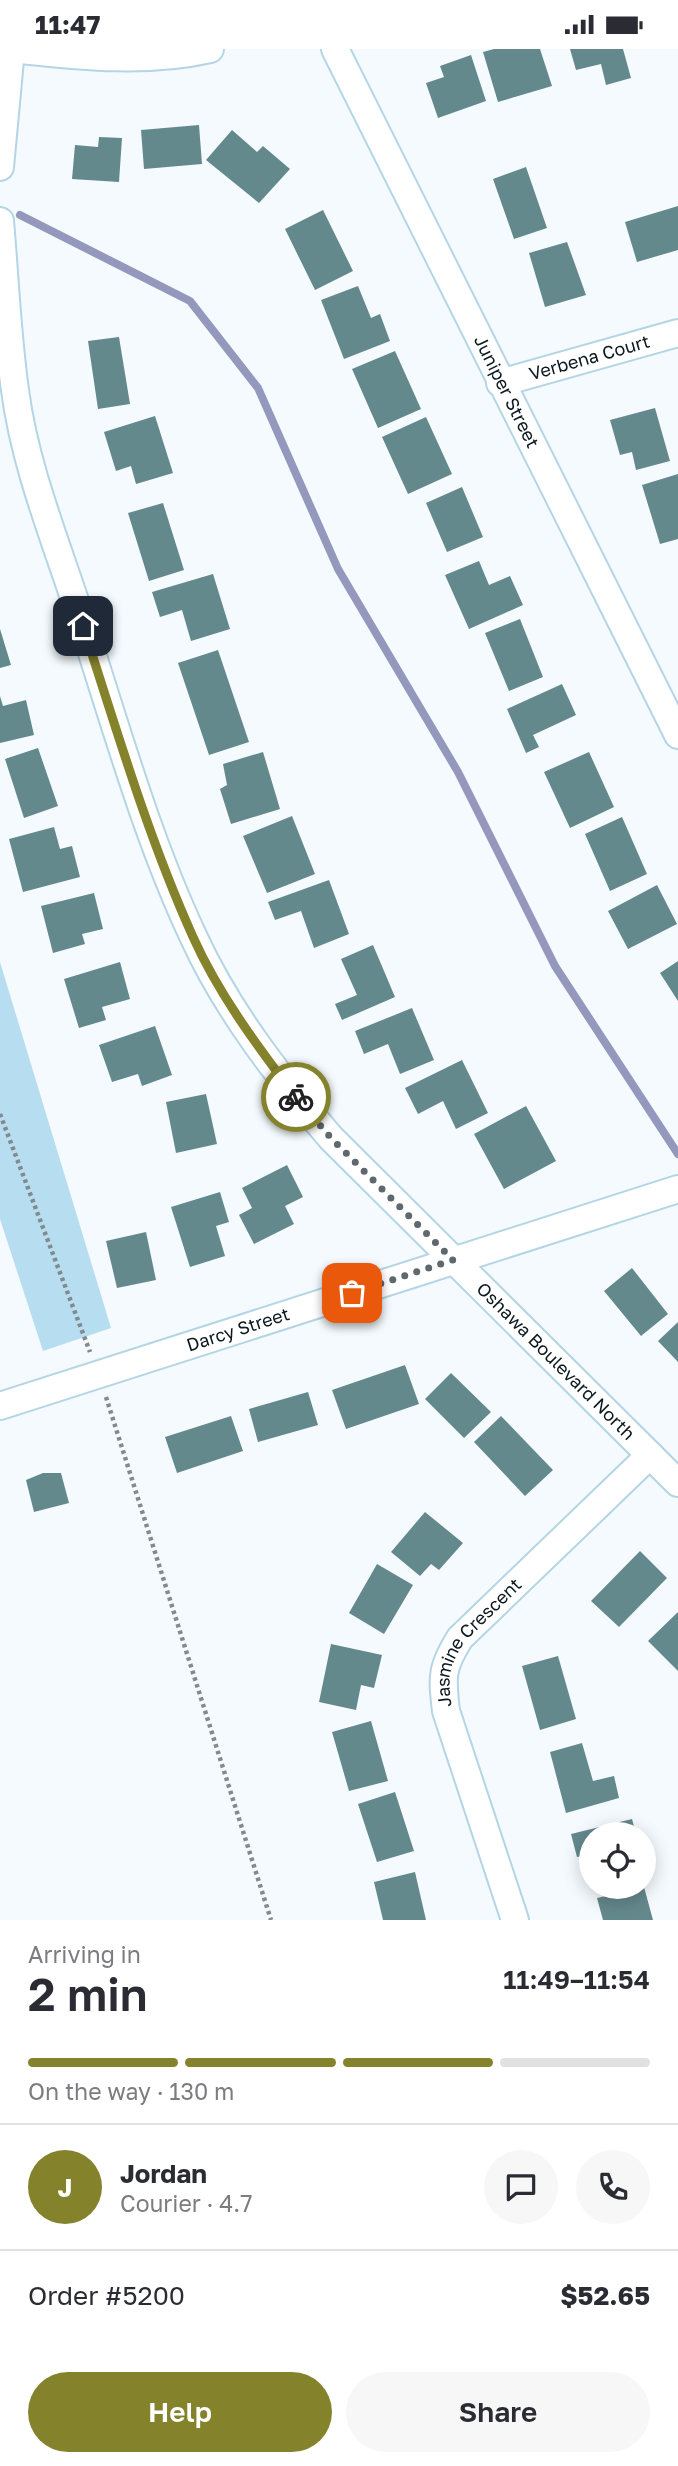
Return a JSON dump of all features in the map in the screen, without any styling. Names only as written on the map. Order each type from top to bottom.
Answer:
[{"type":"street","points":[[0,167],[11,49],[90,57],[148,59],[210,49]]},
{"type":"street","name":"Juniper Street","points":[[335,49],[678,735]]},
{"type":"street","name":"Oshawa Boulevard North","points":[[0,221],[15,391],[28,455],[141,804],[193,938],[218,985],[264,1055],[331,1138],[678,1483]]},
{"type":"street","name":"Verbena Court","points":[[500,383],[678,333]]},
{"type":"street","name":"Darcy Street","points":[[0,1406],[678,1189]]},
{"type":"street","name":"Jasmine Crescent","points":[[515,1920],[446,1711],[443,1685],[445,1661],[460,1638],[650,1455]]},
{"type":"path","points":[[0,1114],[99,1374],[271,1920]]},
{"type":"shaded area","points":[[0,962],[111,1328],[43,1351],[0,1219]]},
{"type":"building","points":[[494,49],[540,49],[552,86],[498,102],[483,52]]},
{"type":"building","points":[[570,49],[623,49],[631,78],[606,85],[601,64],[576,70]]},
{"type":"building","points":[[471,55],[486,101],[438,118],[426,83],[444,77],[440,66]]},
{"type":"building","points":[[199,125],[202,164],[144,169],[141,130]]},
{"type":"building","points":[[232,130],[257,152],[263,146],[290,169],[259,203],[206,160]]},
{"type":"building","points":[[99,137],[122,138],[119,182],[72,179],[75,145],[98,147]]},
{"type":"building","points":[[526,167],[547,228],[514,239],[493,179]]},
{"type":"building","points":[[678,206],[678,250],[637,262],[625,222]]},
{"type":"building","points":[[323,210],[353,271],[315,290],[285,229]]},
{"type":"building","points":[[567,242],[586,295],[545,307],[529,253]]},
{"type":"building","points":[[358,286],[371,318],[380,314],[390,341],[344,359],[321,300]]},
{"type":"building","points":[[119,337],[130,404],[98,409],[88,341]]},
{"type":"building","points":[[395,351],[421,409],[378,428],[352,369]]},
{"type":"building","points":[[655,408],[670,461],[636,470],[632,452],[620,455],[610,420]]},
{"type":"building","points":[[155,416],[173,473],[136,484],[131,466],[116,471],[104,432]]},
{"type":"building","points":[[426,417],[452,474],[408,494],[382,437]]},
{"type":"building","points":[[678,474],[678,539],[660,544],[642,485]]},
{"type":"building","points":[[462,487],[483,537],[447,552],[426,503]]},
{"type":"building","points":[[163,503],[184,570],[149,581],[128,513]]},
{"type":"building","points":[[479,561],[489,585],[510,576],[523,605],[469,629],[445,575]]},
{"type":"building","points":[[213,574],[230,629],[191,641],[182,610],[160,617],[152,592]]},
{"type":"building","points":[[520,619],[543,677],[509,691],[485,633]]},
{"type":"building","points":[[0,629],[11,665],[0,668]]},
{"type":"building","points":[[218,650],[249,742],[209,755],[178,663]]},
{"type":"building","points":[[562,684],[576,715],[533,735],[539,747],[526,753],[507,709]]},
{"type":"building","points":[[0,696],[3,706],[26,700],[34,735],[0,743]]},
{"type":"building","points":[[38,748],[58,806],[24,818],[5,759]]},
{"type":"building","points":[[263,752],[280,809],[231,824],[220,789],[227,785],[223,764]]},
{"type":"building","points":[[589,752],[614,807],[570,828],[544,772]]},
{"type":"building","points":[[292,816],[315,874],[267,893],[243,836]]},
{"type":"building","points":[[622,817],[647,874],[610,891],[585,834]]},
{"type":"building","points":[[54,827],[60,849],[72,846],[80,877],[23,892],[9,839]]},
{"type":"building","points":[[329,880],[349,934],[314,948],[301,911],[275,920],[268,902]]},
{"type":"building","points":[[657,885],[677,924],[628,949],[608,911]]},
{"type":"building","points":[[94,893],[103,929],[82,934],[85,944],[53,953],[41,906]]},
{"type":"building","points":[[373,945],[395,997],[342,1020],[335,1004],[357,995],[341,959]]},
{"type":"building","points":[[678,961],[678,1001],[660,973]]},
{"type":"building","points":[[120,962],[130,999],[102,1007],[106,1020],[79,1028],[64,979]]},
{"type":"building","points":[[412,1008],[434,1060],[400,1074],[388,1044],[364,1054],[355,1031]]},
{"type":"building","points":[[155,1026],[172,1075],[142,1086],[138,1074],[112,1082],[99,1045]]},
{"type":"building","points":[[462,1060],[488,1113],[456,1129],[443,1101],[418,1114],[405,1088]]},
{"type":"building","points":[[206,1094],[217,1144],[176,1153],[166,1102]]},
{"type":"building","points":[[526,1106],[556,1161],[504,1189],[474,1134]]},
{"type":"building","points":[[287,1165],[303,1197],[285,1206],[294,1224],[254,1244],[239,1215],[252,1208],[242,1188]]},
{"type":"building","points":[[220,1192],[229,1222],[216,1226],[225,1256],[190,1267],[171,1207]]},
{"type":"building","points":[[146,1232],[156,1280],[117,1288],[106,1241]]},
{"type":"building","points":[[632,1268],[668,1314],[641,1336],[604,1291]]},
{"type":"building","points":[[678,1322],[678,1362],[658,1341]]},
{"type":"building","points":[[405,1365],[419,1404],[346,1429],[332,1390]]},
{"type":"building","points":[[451,1373],[491,1412],[464,1438],[425,1399]]},
{"type":"building","points":[[308,1392],[318,1425],[258,1442],[249,1409]]},
{"type":"building","points":[[231,1416],[243,1451],[177,1473],[165,1437]]},
{"type":"building","points":[[501,1416],[553,1470],[525,1496],[474,1442]]},
{"type":"building","points":[[43,1473],[61,1473],[69,1503],[34,1512],[26,1480]]},
{"type":"building","points":[[425,1512],[463,1543],[439,1570],[431,1564],[420,1576],[391,1552]]},
{"type":"building","points":[[640,1551],[667,1578],[619,1627],[591,1601]]},
{"type":"building","points":[[377,1564],[413,1585],[384,1634],[349,1613]]},
{"type":"building","points":[[678,1612],[678,1671],[648,1641]]},
{"type":"building","points":[[331,1644],[382,1655],[374,1688],[361,1685],[356,1710],[319,1702]]},
{"type":"building","points":[[558,1656],[576,1719],[540,1730],[522,1666]]},
{"type":"building","points":[[371,1721],[388,1781],[349,1791],[332,1732]]},
{"type":"building","points":[[582,1743],[593,1781],[614,1776],[619,1798],[566,1813],[550,1752]]},
{"type":"building","points":[[395,1792],[414,1851],[377,1862],[358,1804]]},
{"type":"building","points":[[579,1832],[579,1857],[577,1857],[571,1834]]},
{"type":"building","points":[[415,1872],[426,1920],[383,1920],[374,1882]]},
{"type":"building","points":[[597,1899],[647,1899],[653,1920],[603,1920]]},
{"type":"waterway","points":[[20,215],[190,301],[258,388],[338,569],[458,772],[555,966],[678,1154]]},
{"type":"way so far","points":[[296,1097],[331,1138],[453,1260],[352,1293]]},
{"type":"route","points":[[83,626],[141,804],[193,938],[218,985],[264,1055],[296,1097]]}]
